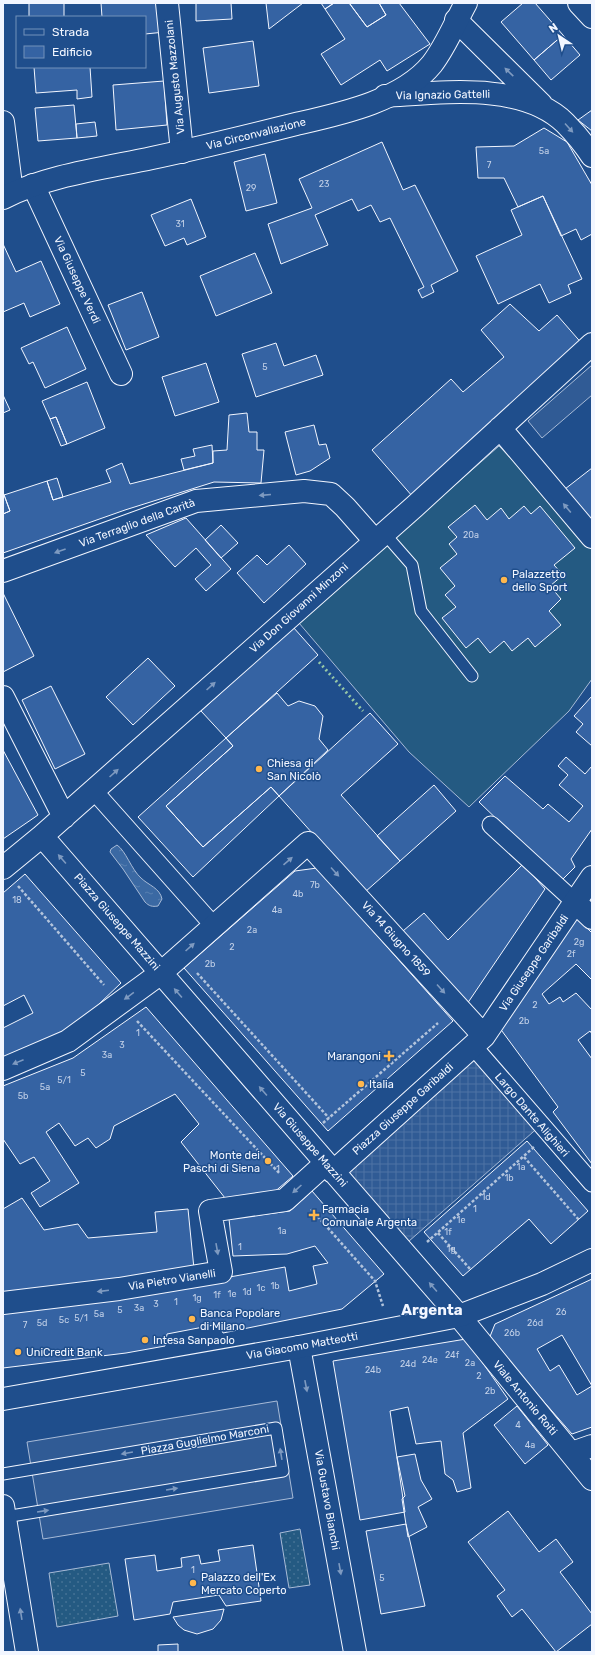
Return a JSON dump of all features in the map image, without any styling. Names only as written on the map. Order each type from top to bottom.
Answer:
[{"type":"street","name":"Via Augusto Mazzolani","points":[[167,3],[182,152]]},
{"type":"street","points":[[579,3],[592,17]]},
{"type":"street","name":"Via Circonvallazione","points":[[7,196],[33,185],[182,152],[346,112],[385,96],[417,78],[432,64],[461,12]]},
{"type":"street","name":"Via Ignazio Gattelli","points":[[461,12],[547,109],[564,122],[583,142],[592,156]]},
{"type":"street","name":"Via Ignazio Gattelli","points":[[385,96],[462,92],[486,93],[506,95],[547,109]]},
{"type":"street","points":[[3,122],[7,196]]},
{"type":"street","name":"Via Giuseppe Verdi","points":[[33,185],[121,374]]},
{"type":"street","name":"Via Don Giovanni Minzoni","points":[[8,874],[42,836],[383,534],[592,344]]},
{"type":"street","points":[[500,428],[592,537]]},
{"type":"street","name":"Via Terraglio della Carità","points":[[3,571],[196,501],[304,492],[331,494],[345,507],[383,534]]},
{"type":"street","points":[[3,697],[64,817]]},
{"type":"street","points":[[94,791],[214,926]]},
{"type":"street","points":[[491,826],[592,918]]},
{"type":"street","name":"Piazza Giuseppe Mazzini","points":[[42,836],[161,973],[308,843]]},
{"type":"street","name":"Via 14 Giugno 1859","points":[[308,843],[457,1006],[478,1041]]},
{"type":"street","name":"Via Giuseppe Garibaldi","points":[[478,1041],[592,877]]},
{"type":"street","points":[[3,1069],[68,1041],[161,973]]},
{"type":"street","name":"Via Giuseppe Mazzini","points":[[161,973],[459,1316]]},
{"type":"street","name":"Largo Dante Alighieri","points":[[478,1041],[549,1134],[592,1183]]},
{"type":"street","name":"Piazza Giuseppe Garibaldi","points":[[329,1167],[478,1041]]},
{"type":"street","name":"Via Pietro Vianelli","points":[[3,1303],[118,1289],[221,1272],[210,1211],[285,1200],[329,1167]]},
{"type":"street","name":"Via Giacomo Matteotti","points":[[3,1400],[299,1347],[459,1316],[502,1301],[592,1260]]},
{"type":"street","name":"Viale Antonio Roiti","points":[[459,1316],[592,1479]]},
{"type":"street","name":"Via Gustavo Bianchi","points":[[299,1347],[355,1652]]},
{"type":"street","points":[[572,1453],[592,1446]]},
{"type":"street","points":[[4,1511],[27,1652]]},
{"type":"lane","points":[[383,534],[412,565],[421,611],[472,676]]},
{"type":"lane","name":"Piazza Guglielmo Marconi","points":[[3,1474],[276,1428],[283,1471],[4,1511]]},
{"type":"path","points":[[8,874],[120,1003],[281,1176]]},
{"type":"path","points":[[181,955],[329,1118]]},
{"type":"path","points":[[304,1139],[457,1006]]},
{"type":"path","points":[[409,1259],[549,1134]]},
{"type":"path","points":[[524,1157],[579,1220]]},
{"type":"path","points":[[308,1205],[375,1281],[390,1330]]},
{"type":"path","points":[[438,1233],[471,1270]]},
{"type":"shaded area","points":[[592,365],[592,395],[542,438],[528,421]]},
{"type":"shaded area","points":[[499,446],[592,543],[592,679],[569,711],[469,807],[409,752],[299,623]]},
{"type":"shaded area","points":[[473,1046],[541,1125],[400,1249],[333,1172]]},
{"type":"shaded area","points":[[277,1401],[293,1498],[43,1539],[27,1442]]},
{"type":"shaded area","points":[[300,1529],[310,1585],[289,1588],[280,1533]]},
{"type":"shaded area","points":[[109,1563],[118,1616],[57,1627],[49,1573]]},
{"type":"water","points":[[117,845],[123,851],[137,874],[159,892],[162,899],[158,906],[151,906],[145,902],[110,852],[111,849]]},
{"type":"building","points":[[29,3],[64,3],[64,16],[29,16]]},
{"type":"building","points":[[101,3],[162,3],[165,32],[146,34],[146,16],[102,16]]},
{"type":"building","points":[[196,3],[231,3],[232,19],[196,21]]},
{"type":"building","points":[[266,3],[303,3],[269,29]]},
{"type":"building","points":[[321,3],[334,3],[325,9]]},
{"type":"building","points":[[334,3],[349,3],[367,27],[386,15],[379,3],[399,3],[430,44],[387,71],[380,60],[341,85],[321,54],[345,39],[325,9]]},
{"type":"building","points":[[379,3],[386,15],[367,27],[350,4]]},
{"type":"building","points":[[523,3],[535,3],[563,35],[534,60],[501,22]]},
{"type":"building","points":[[563,35],[580,55],[551,80],[534,60]]},
{"type":"building","points":[[253,41],[259,86],[209,93],[203,48]]},
{"type":"building","points":[[34,68],[90,68],[92,97],[77,99],[77,90],[36,93]]},
{"type":"building","points":[[164,81],[167,125],[116,130],[113,85]]},
{"type":"building","points":[[74,105],[77,138],[38,141],[35,108]]},
{"type":"building","points":[[592,110],[592,131],[578,120]]},
{"type":"building","points":[[95,122],[97,136],[77,138],[76,124]]},
{"type":"building","points":[[544,128],[567,142],[592,185],[592,234],[581,240],[576,229],[561,236],[543,196],[518,207],[504,178],[478,178],[476,147],[514,146]]},
{"type":"building","points":[[382,142],[403,190],[415,185],[458,271],[431,285],[434,292],[422,298],[418,290],[424,287],[390,218],[380,222],[371,205],[358,211],[352,199],[315,215],[328,245],[281,264],[268,224],[312,208],[299,179]]},
{"type":"building","points":[[265,154],[277,203],[246,211],[234,162]]},
{"type":"building","points":[[543,196],[582,279],[568,285],[571,293],[549,303],[540,284],[498,304],[476,256],[522,235],[511,210]]},
{"type":"building","points":[[191,199],[206,237],[187,245],[184,238],[165,246],[151,215]]},
{"type":"building","points":[[3,244],[16,272],[41,261],[60,304],[30,317],[24,303],[3,312]]},
{"type":"building","points":[[255,253],[272,293],[216,316],[200,276]]},
{"type":"building","points":[[142,292],[159,337],[126,350],[108,305]]},
{"type":"building","points":[[510,304],[539,331],[557,315],[584,346],[413,497],[372,450],[451,379],[463,392],[504,357],[481,330]]},
{"type":"building","points":[[67,327],[86,369],[45,388],[33,362],[29,364],[21,348]]},
{"type":"building","points":[[276,343],[284,366],[316,355],[323,375],[256,397],[242,354]]},
{"type":"building","points":[[206,363],[219,402],[175,416],[162,377]]},
{"type":"building","points":[[87,382],[105,428],[67,444],[56,417],[50,419],[42,401]]},
{"type":"building","points":[[3,395],[10,410],[3,413]]},
{"type":"building","points":[[247,413],[249,432],[257,432],[257,450],[264,450],[261,483],[214,482],[125,510],[3,553],[3,514],[10,511],[4,495],[47,481],[53,500],[111,482],[106,470],[122,463],[130,484],[213,463],[213,451],[227,450],[229,415]]},
{"type":"building","points":[[56,417],[67,444],[61,446],[50,419]]},
{"type":"building","points":[[314,425],[319,445],[326,444],[330,458],[310,471],[296,475],[285,432]]},
{"type":"building","points":[[212,445],[213,463],[184,470],[181,459],[195,456],[193,449]]},
{"type":"building","points":[[592,468],[592,522],[565,489]]},
{"type":"building","points":[[57,478],[63,497],[53,500],[47,481]]},
{"type":"building","points":[[3,492],[10,511],[3,514]]},
{"type":"building","name":"Palazzetto dello Sport","points":[[475,505],[487,520],[501,508],[509,519],[524,506],[531,514],[540,506],[575,548],[554,565],[563,575],[550,586],[561,599],[549,611],[561,625],[535,647],[528,638],[512,651],[504,641],[490,653],[478,638],[466,648],[442,618],[456,607],[445,595],[455,586],[440,568],[457,554],[449,544],[457,537],[448,527]]},
{"type":"building","points":[[186,518],[231,569],[206,591],[195,579],[211,565],[196,548],[175,567],[146,535]]},
{"type":"building","points":[[221,525],[238,543],[221,558],[205,540]]},
{"type":"building","points":[[289,545],[306,564],[264,603],[237,573],[257,555],[267,565]]},
{"type":"building","points":[[3,593],[34,656],[3,672]]},
{"type":"building","points":[[293,627],[318,655],[226,738],[201,711]]},
{"type":"building","points":[[148,658],[175,686],[133,725],[106,697]]},
{"type":"building","points":[[51,686],[85,754],[55,769],[22,700]]},
{"type":"building","name":"Chiesa di San Nicolò","points":[[277,693],[288,706],[299,701],[315,706],[323,716],[319,739],[328,750],[279,796],[271,787],[203,847],[166,806],[233,746],[226,738]]},
{"type":"building","points":[[592,696],[592,746],[576,732],[583,724],[574,716]]},
{"type":"building","points":[[370,713],[398,744],[341,795],[400,861],[365,892],[279,796]]},
{"type":"building","points":[[226,738],[233,746],[166,806],[203,847],[271,787],[279,796],[193,877],[138,817]]},
{"type":"building","points":[[3,750],[38,815],[3,839]]},
{"type":"building","points":[[566,757],[585,774],[592,766],[592,829],[571,859],[575,867],[561,881],[479,802],[505,776],[543,809],[548,804],[569,822],[583,806],[559,785],[568,775],[558,766]]},
{"type":"building","points":[[434,785],[456,811],[400,861],[377,836]]},
{"type":"building","points":[[523,864],[545,889],[467,1004],[403,931],[424,913],[448,940]]},
{"type":"building","points":[[317,868],[453,1021],[328,1131],[184,968],[295,871]]},
{"type":"building","points":[[25,874],[121,983],[76,1026],[3,1060],[3,1028],[33,1013],[24,995],[3,1006],[3,893]]},
{"type":"building","points":[[575,916],[592,933],[592,980],[576,964],[542,994],[549,1004],[560,997],[563,1002],[576,993],[592,1010],[592,1034],[590,1031],[578,1040],[592,1059],[592,1164],[553,1112],[558,1107],[499,1027]]},
{"type":"building","points":[[146,1007],[293,1176],[272,1194],[225,1198],[181,1142],[199,1124],[175,1094],[114,1126],[110,1139],[96,1148],[88,1138],[75,1146],[59,1123],[46,1132],[79,1183],[40,1207],[31,1193],[50,1181],[34,1157],[20,1164],[3,1139],[3,1086],[73,1058]]},
{"type":"building","points":[[527,1141],[588,1211],[551,1244],[529,1219],[463,1276],[424,1232]]},
{"type":"building","points":[[312,1191],[384,1274],[342,1309],[223,1333],[219,1324],[167,1334],[165,1346],[126,1353],[3,1368],[3,1310],[119,1297],[285,1267],[289,1291],[317,1284],[313,1266],[328,1263],[315,1246],[287,1254],[233,1256],[229,1219],[290,1211]]},
{"type":"building","points":[[22,1198],[44,1230],[78,1224],[88,1238],[157,1232],[155,1212],[188,1209],[194,1269],[3,1297],[3,1209]]},
{"type":"building","points":[[592,1279],[592,1386],[592,1427],[572,1434],[489,1339],[495,1324]],"holes":[[[562,1335],[592,1386],[577,1395],[559,1365],[550,1371],[537,1349]]]},
{"type":"building","points":[[466,1339],[508,1399],[463,1433],[471,1488],[457,1492],[453,1480],[445,1474],[441,1441],[416,1444],[408,1407],[390,1411],[405,1512],[360,1520],[333,1361]]},
{"type":"building","points":[[517,1406],[548,1445],[525,1464],[494,1425]]},
{"type":"building","points":[[415,1454],[421,1480],[432,1499],[418,1507],[427,1527],[408,1537],[402,1499],[405,1496],[397,1457]]},
{"type":"building","points":[[508,1511],[539,1552],[556,1539],[573,1562],[560,1572],[592,1614],[592,1624],[556,1652],[522,1609],[512,1617],[497,1596],[505,1590],[468,1542]]},
{"type":"building","points":[[406,1524],[425,1606],[381,1614],[366,1531]]},
{"type":"building","name":"Palazzo dell'Ex Mercato Coperto","points":[[253,1545],[261,1601],[226,1606],[219,1595],[173,1602],[170,1614],[134,1620],[125,1559],[155,1555],[157,1571],[182,1567],[181,1558],[199,1555],[201,1564],[220,1561],[218,1550]]},
{"type":"building","points":[[224,1609],[221,1620],[213,1629],[197,1634],[184,1630],[178,1625],[173,1617]]},
{"type":"building","points":[[178,1644],[178,1652],[158,1652],[158,1645]]},
{"type":"hedge","points":[[319,662],[363,711]]},
{"type":"place","name":"Palazzetto dello Sport","points":[[504,580]]},
{"type":"place","name":"Chiesa di San Nicolò","points":[[259,769]]},
{"type":"place","name":"Marangoni","points":[[389,1056]]},
{"type":"place","name":"Italia","points":[[361,1084]]},
{"type":"place","name":"Monte dei Paschi di Siena","points":[[268,1161]]},
{"type":"place","name":"Farmacia Comunale Argenta","points":[[314,1215]]},
{"type":"place","name":"Banca Popolare di Milano","points":[[192,1319]]},
{"type":"place","name":"Intesa Sanpaolo","points":[[145,1340]]},
{"type":"place","name":"UniCredit Bank","points":[[18,1352]]},
{"type":"place","name":"Palazzo dell'Ex Mercato Coperto","points":[[193,1583]]},
{"type":"district","name":"Argenta","points":[[432,1310]]}]
